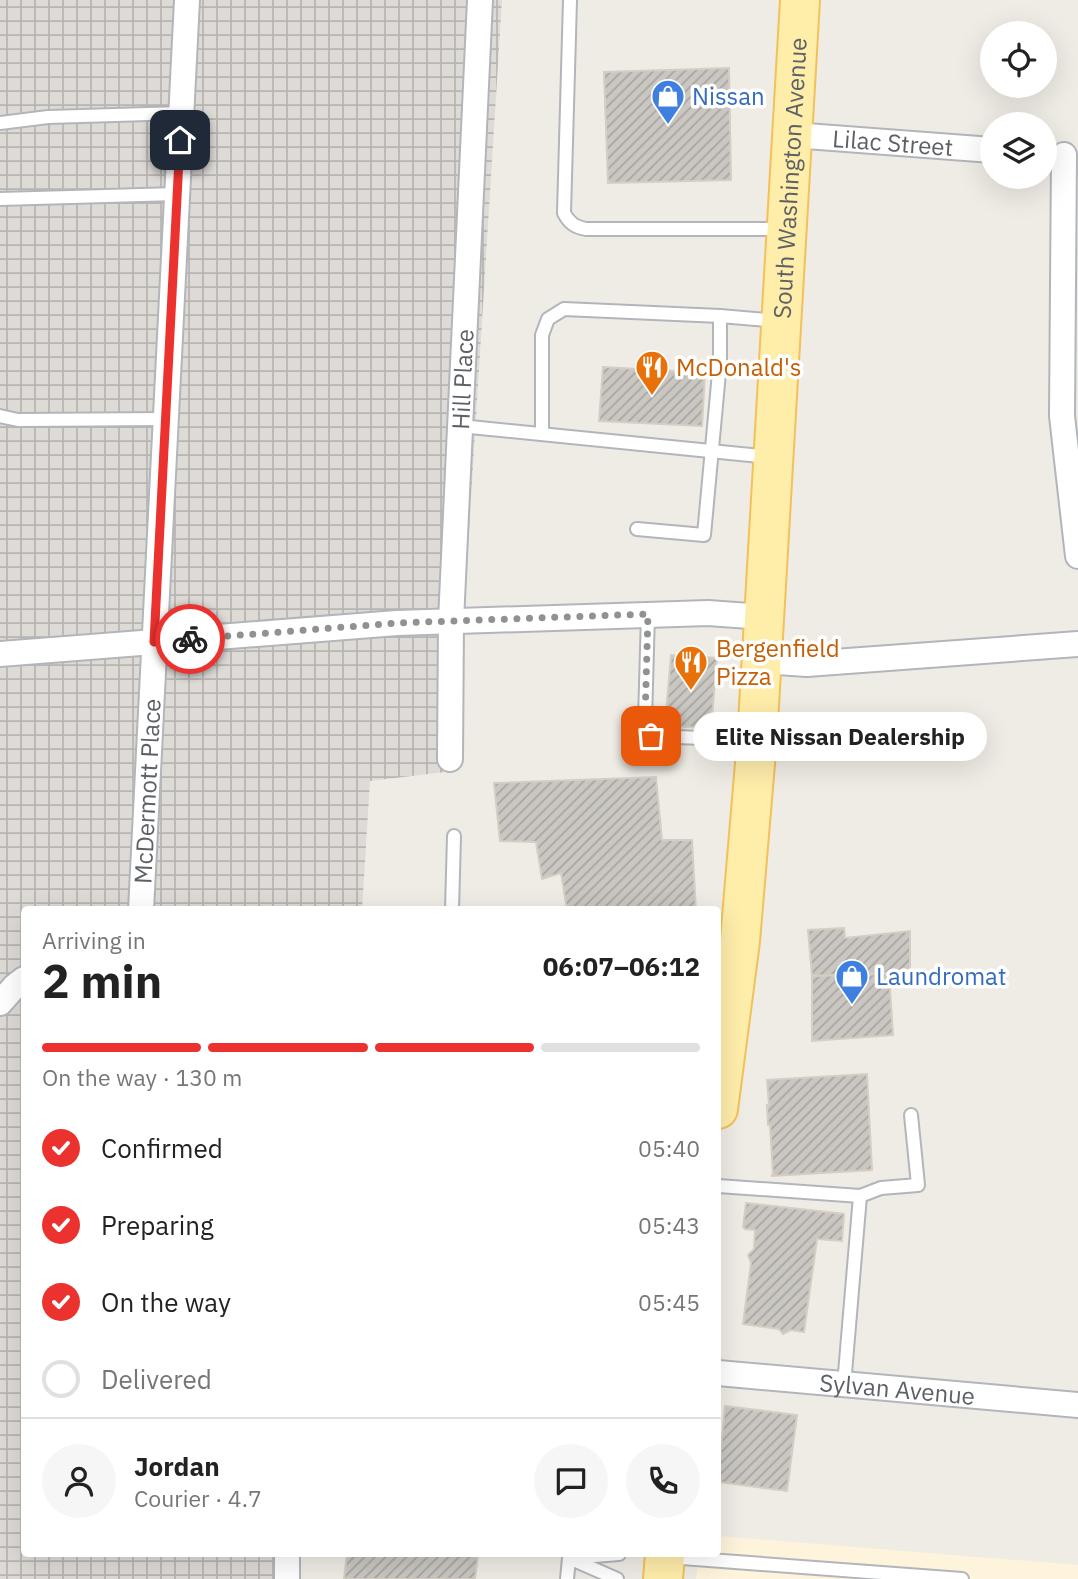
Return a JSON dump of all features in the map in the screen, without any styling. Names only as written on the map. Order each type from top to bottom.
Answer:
[{"type":"main road","name":"South Washington Avenue","points":[[721,1063],[729,942],[757,740],[800,0]]},
{"type":"street","name":"McDermott Place","points":[[141,906],[187,0]]},
{"type":"street","name":"Hill Place","points":[[450,759],[451,621],[480,0]]},
{"type":"street","name":"Lilac Street","points":[[793,135],[980,149]]},
{"type":"street","points":[[1062,155],[1062,416],[1078,556]]},
{"type":"street","points":[[0,654],[451,621],[708,612],[764,617]]},
{"type":"street","points":[[762,661],[807,664],[1078,644]]},
{"type":"street","points":[[0,1003],[21,981]]},
{"type":"street","name":"Sylvan Avenue","points":[[721,1373],[1078,1405]]},
{"type":"street","points":[[287,1557],[287,1579]]},
{"type":"lane","points":[[570,0],[564,213],[568,221],[576,227],[586,229],[788,229]]},
{"type":"lane","points":[[0,123],[48,117],[181,113]]},
{"type":"lane","points":[[0,199],[177,194]]},
{"type":"lane","points":[[542,435],[542,335],[548,319],[564,309],[720,316],[783,322]]},
{"type":"lane","points":[[636,529],[704,535],[720,362],[720,316]]},
{"type":"lane","points":[[0,416],[18,420],[166,419]]},
{"type":"lane","points":[[460,426],[774,457]]},
{"type":"lane","points":[[648,614],[645,720],[651,736],[757,740]]},
{"type":"lane","points":[[452,906],[454,836]]},
{"type":"lane","points":[[721,1186],[860,1196],[881,1188],[918,1185],[911,1115]]},
{"type":"lane","points":[[844,1385],[860,1196]]},
{"type":"lane","points":[[569,1558],[582,1557]]},
{"type":"lane","points":[[566,1579],[569,1558]]},
{"type":"lane","points":[[569,1558],[617,1579]]},
{"type":"lane","points":[[664,1563],[962,1579]]},
{"type":"shaded area","points":[[0,0],[502,0],[454,771],[370,781],[362,906],[21,906],[21,1557],[293,1557],[290,1579],[0,1579]]},
{"type":"shaded area","points":[[721,1536],[1078,1565],[1078,1579],[696,1579],[699,1557],[721,1557]]},
{"type":"building","name":"Nissan","points":[[729,68],[731,180],[608,183],[604,72]]},
{"type":"building","name":"McDonald's","points":[[603,367],[705,373],[702,426],[599,421]]},
{"type":"building","name":"Bergenfield Pizza","points":[[671,655],[717,658],[711,729],[665,725]]},
{"type":"building","points":[[656,777],[662,840],[692,840],[696,906],[566,906],[561,873],[542,879],[536,842],[500,841],[494,783]]},
{"type":"building","points":[[844,928],[845,938],[910,931],[910,972],[812,976],[808,930]]},
{"type":"building","name":"Laundromat","points":[[889,974],[893,1035],[812,1041],[812,976]]},
{"type":"building","points":[[867,1074],[872,1170],[771,1176],[767,1080]]},
{"type":"building","points":[[746,1203],[844,1214],[842,1241],[817,1239],[804,1332],[791,1330],[783,1334],[779,1329],[743,1324],[751,1263],[748,1255],[754,1249],[755,1230],[743,1227]]},
{"type":"building","points":[[725,1406],[797,1415],[787,1491],[721,1482]]},
{"type":"building","points":[[347,1557],[478,1557],[475,1579],[344,1579]]},
{"type":"way so far","points":[[190,639],[397,623],[648,614],[645,720],[651,736]]},
{"type":"place","name":"Nissan","points":[[668,126]]},
{"type":"place","name":"McDonald's","points":[[652,397]]},
{"type":"place","name":"Bergenfield Pizza","points":[[691,692]]},
{"type":"place","name":"Elite Nissan Dealership","points":[[651,736]]},
{"type":"place","name":"Laundromat","points":[[852,1006]]},
{"type":"route","points":[[180,140],[154,642],[190,639]]}]
